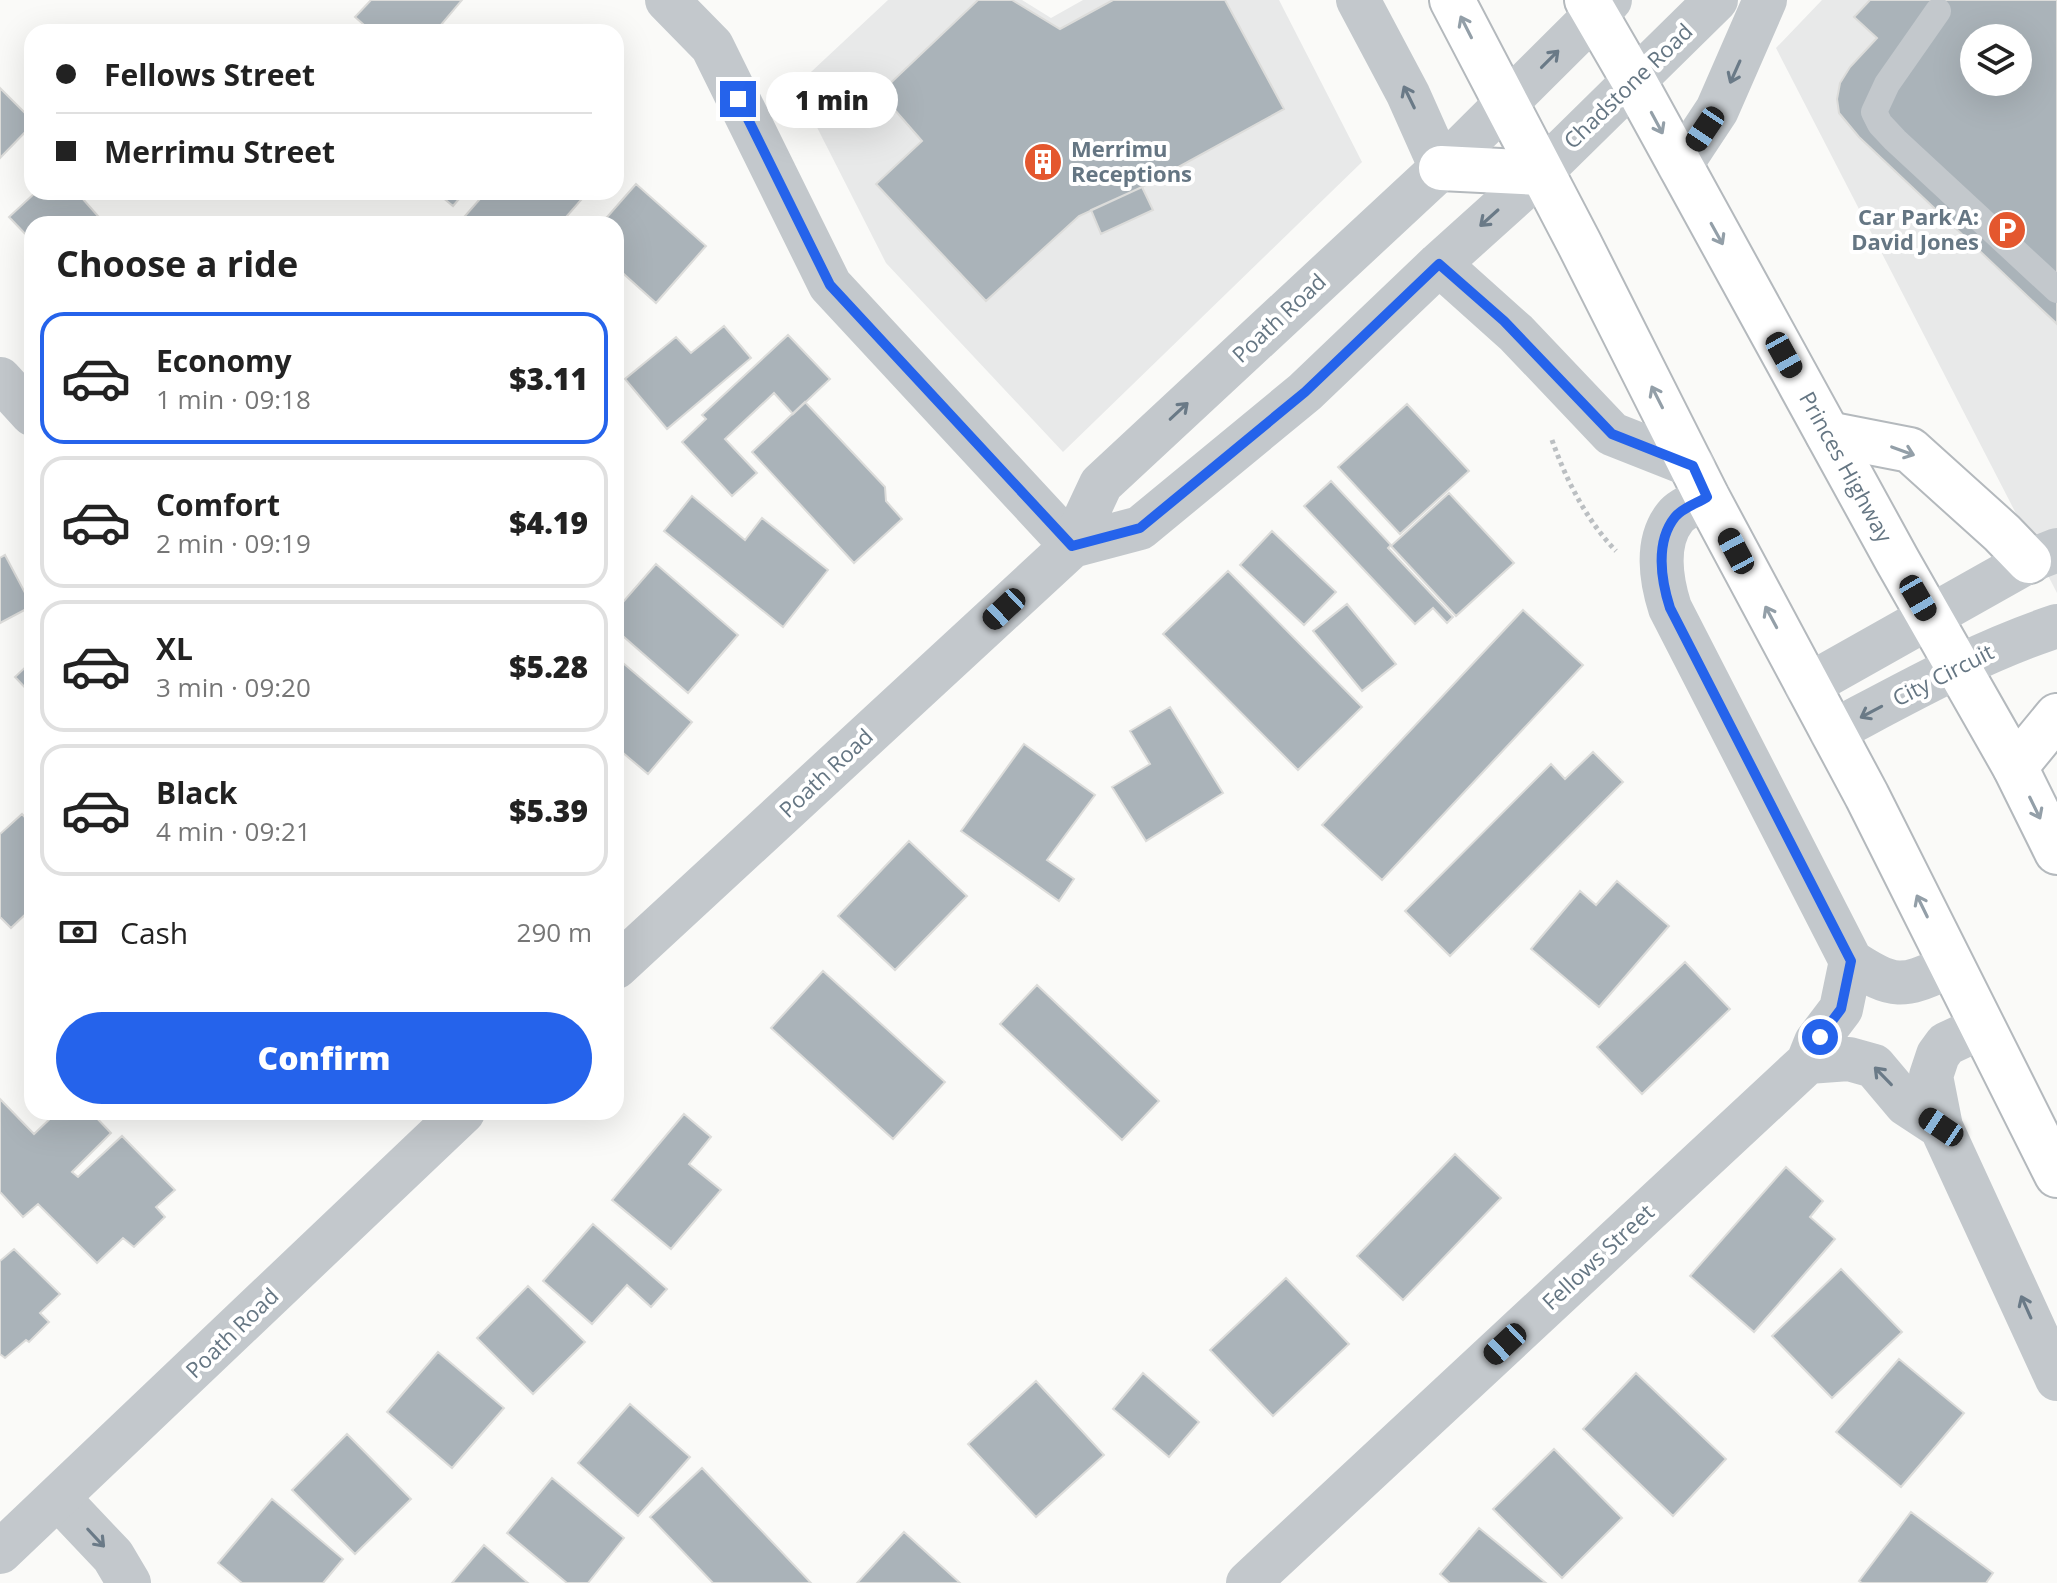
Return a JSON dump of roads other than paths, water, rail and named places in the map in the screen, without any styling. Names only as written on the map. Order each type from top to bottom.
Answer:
[{"type":"highway","points":[[1452,0],[1700,482],[1867,796],[2057,1175]]},
{"type":"highway","name":"Princes Highway","points":[[1597,5],[1680,166],[2015,767],[2057,852]]},
{"type":"highway","points":[[1441,168],[1540,173]]},
{"type":"highway","points":[[1828,434],[1910,450],[2002,533],[2043,556]]},
{"type":"highway","points":[[2015,767],[2057,716]]},
{"type":"street","points":[[667,0],[712,46],[830,285],[1072,546]]},
{"type":"street","points":[[1358,0],[1408,94],[1441,168]]},
{"type":"street","name":"Chadstone Road","points":[[1540,173],[1716,0]]},
{"type":"street","points":[[1680,166],[1717,110],[1765,0]]},
{"type":"street","points":[[1506,104],[1597,5]]},
{"type":"street","name":"Poath Road","points":[[624,960],[1072,546],[1101,484],[1506,104]]},
{"type":"street","name":"Poath Road","points":[[1072,546],[1140,528],[1305,392],[1540,173]]},
{"type":"street","points":[[1439,264],[1516,333],[1612,434],[1700,482],[1668,530],[1662,553],[1664,590],[1670,608],[1851,961],[1895,983],[1908,984],[1951,966]]},
{"type":"street","points":[[0,379],[24,405]]},
{"type":"street","points":[[1807,686],[1929,616],[2043,556]]},
{"type":"street","name":"City Circuit","points":[[1832,732],[1958,666],[2009,642],[2057,626]]},
{"type":"street","name":"Fellows Street","points":[[1248,1583],[1808,1062],[1816,1042],[1841,1009],[1851,961]]},
{"type":"street","points":[[1982,1027],[1946,1044],[1938,1055],[1931,1076],[1941,1127],[2027,1308],[2057,1379]]},
{"type":"street","points":[[1808,1062],[1849,1059],[1874,1066],[1906,1104],[1941,1127]]},
{"type":"street","name":"Poath Road","points":[[23,1522],[454,1120]]},
{"type":"street","points":[[23,1522],[103,1583]]},
{"type":"street","points":[[23,1522],[113,1556],[129,1583]]},
{"type":"lane","points":[[1938,11],[1887,84],[1874,112],[1895,140],[2057,290]]},
{"type":"place","name":"Merrimu Receptions","points":[[1043,162]]},
{"type":"place","name":"Car Park A: David Jones","points":[[2007,230]]}]
